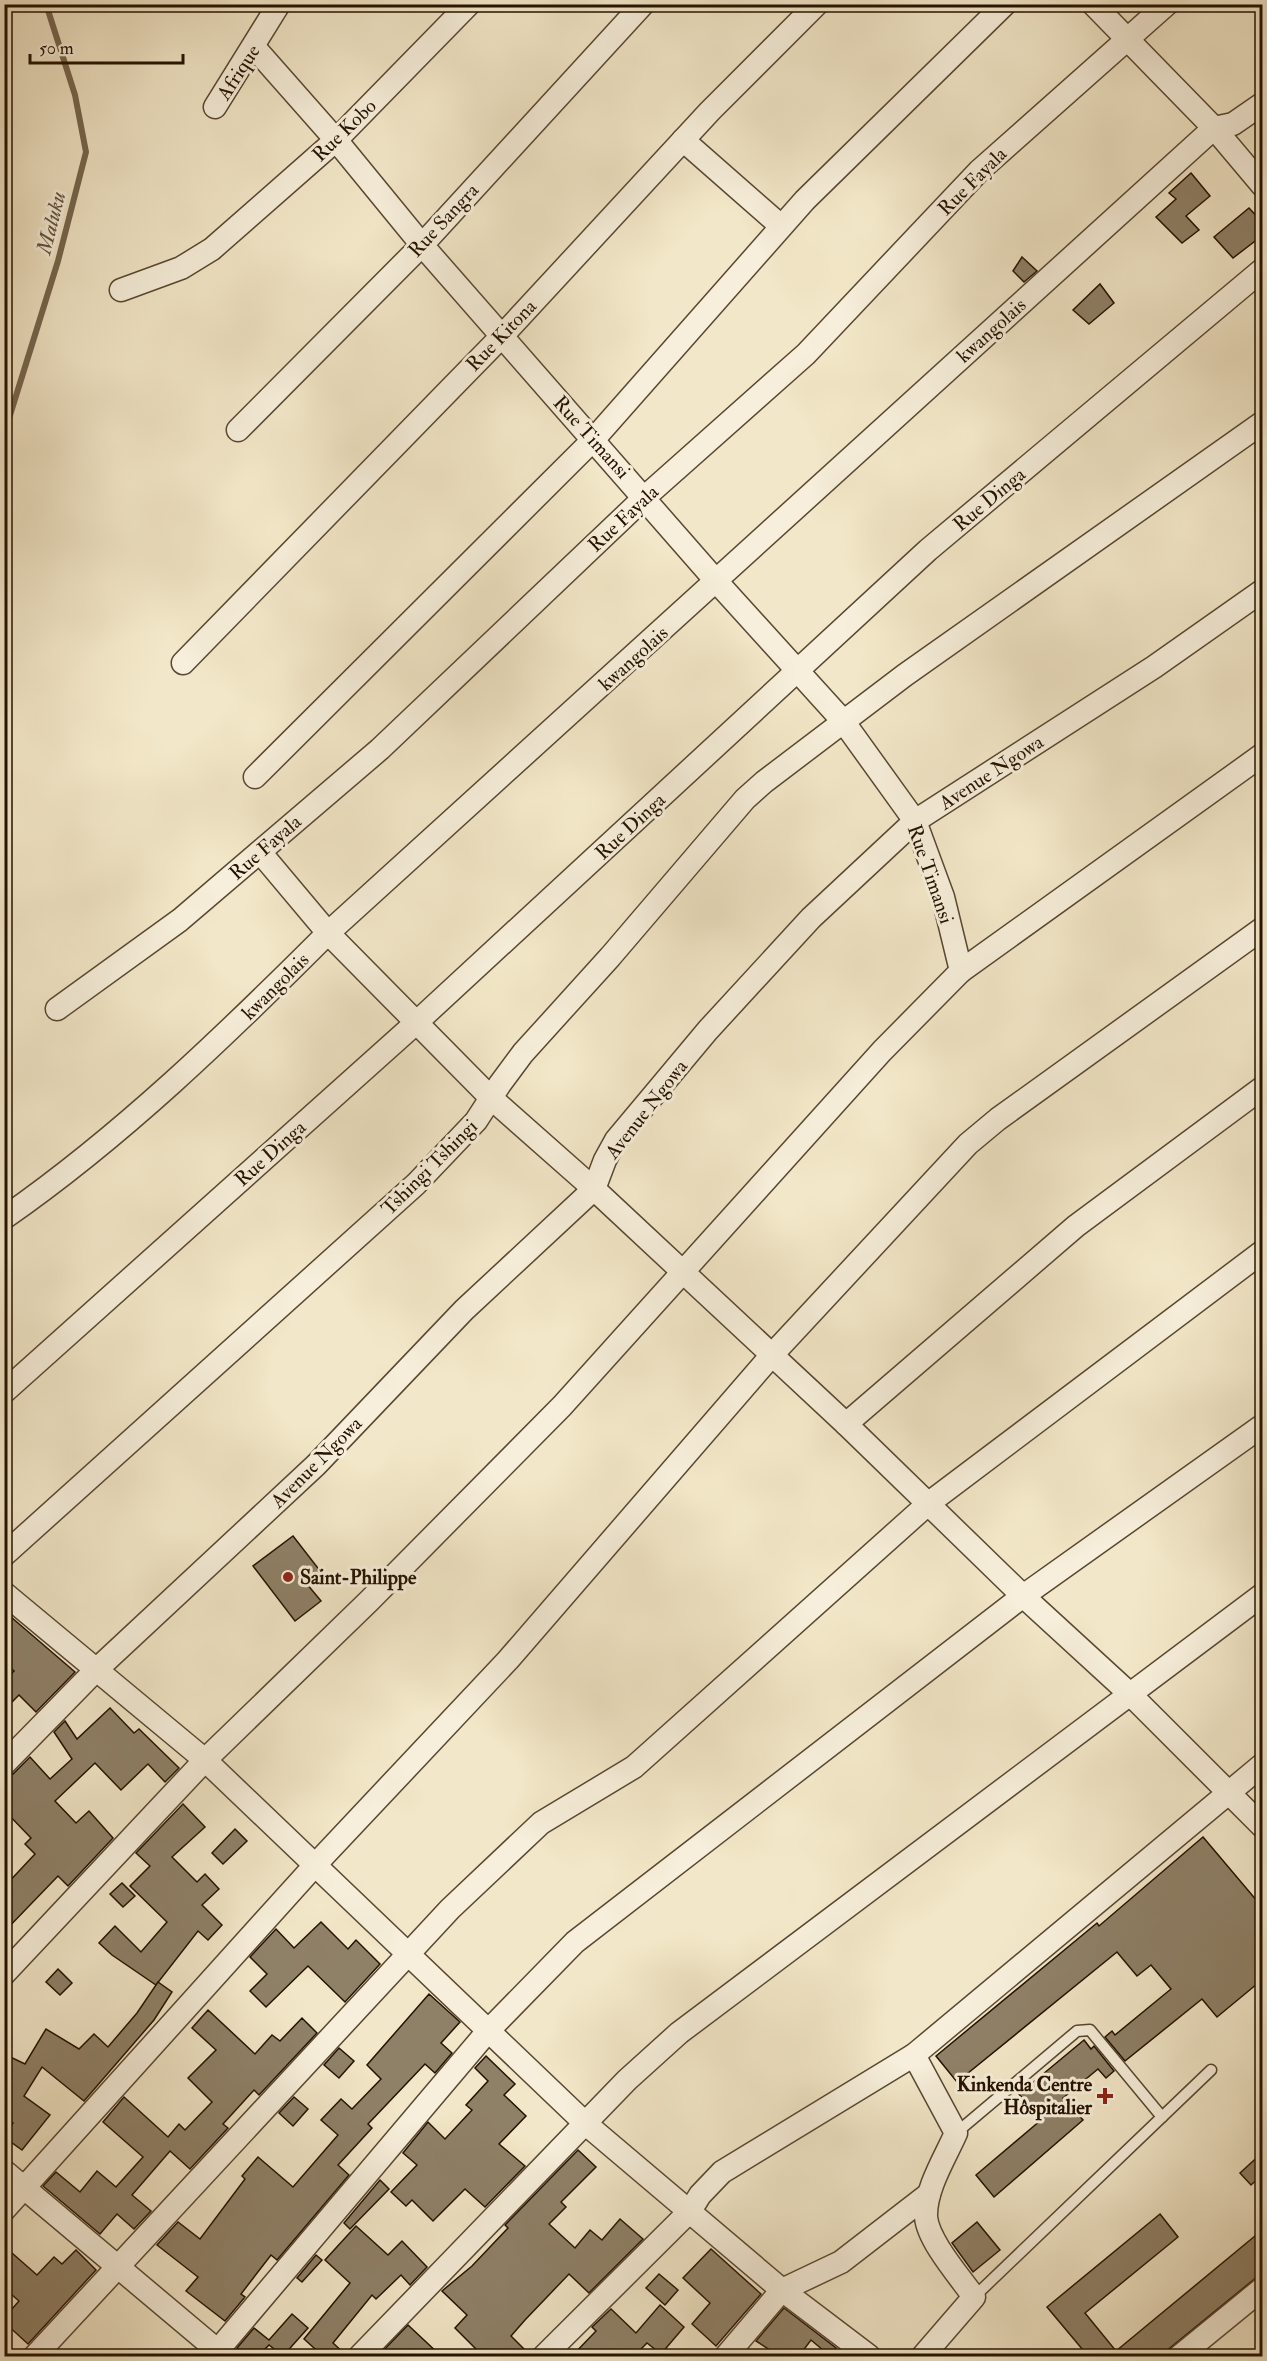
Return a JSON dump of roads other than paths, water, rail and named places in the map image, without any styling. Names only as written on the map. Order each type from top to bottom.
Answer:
[{"type":"street","name":"Afrique","points":[[215,107],[279,4]]},
{"type":"street","name":"Rue Kobo","points":[[121,290],[182,268],[212,249],[336,141],[469,4]]},
{"type":"street","name":"Rue Sangra","points":[[238,430],[422,245],[643,4]]},
{"type":"street","name":"Rue Kitona","points":[[183,663],[502,336],[683,140],[817,4]]},
{"type":"street","points":[[255,777],[594,439],[781,226],[828,176],[1005,4]]},
{"type":"street","points":[[1094,4],[1214,128],[1263,184]]},
{"type":"street","name":"Rue Fayala","points":[[57,1009],[169,929],[381,749],[645,497],[806,354],[979,171],[1167,4]]},
{"type":"street","name":"Rue Timansi","points":[[254,47],[422,245],[645,497],[717,582],[843,721],[915,821],[943,897],[961,971]]},
{"type":"street","name":"kwangolais","points":[[4,1218],[127,1122],[244,1017],[328,933],[717,582],[862,447],[1214,128],[1233,124],[1263,104]]},
{"type":"street","points":[[683,140],[781,226]]},
{"type":"street","name":"Rue Dinga","points":[[4,1392],[417,1022],[928,550],[1263,270]]},
{"type":"street","name":"Tshingi Tshingi","points":[[4,1555],[416,1184],[471,1128],[523,1053],[610,957],[745,800],[843,721],[1263,423]]},
{"type":"street","name":"Avenue Ngowa","points":[[4,1764],[95,1671],[316,1465],[464,1310],[594,1189],[605,1160],[616,1140],[708,1030],[811,918],[915,821],[1154,667],[1263,591]]},
{"type":"street","points":[[4,1974],[205,1760],[369,1601],[562,1406],[882,1051],[961,971],[1263,754]]},
{"type":"street","points":[[260,852],[328,933],[491,1098],[594,1189],[846,1424],[1023,1596],[1131,1695],[1263,1826]]},
{"type":"street","points":[[4,2210],[316,1864],[508,1660],[771,1356],[968,1144],[998,1119],[1263,929]]},
{"type":"street","points":[[846,1424],[1076,1226],[1263,1088]]},
{"type":"street","points":[[35,2356],[450,1909],[521,1839],[541,1823],[634,1767],[929,1503],[1263,1252]]},
{"type":"street","points":[[4,2171],[118,2264],[218,2355],[488,2031],[595,1924],[707,1841],[1023,1596],[1263,1426]]},
{"type":"street","points":[[4,1593],[95,1671],[205,1760],[586,2124],[782,2290],[869,2356]]},
{"type":"street","points":[[360,2356],[627,2080],[679,2033],[1263,1595]]},
{"type":"street","points":[[544,2356],[690,2211],[705,2189],[722,2172],[914,2055],[1263,1765]]},
{"type":"street","points":[[914,2055],[956,2133],[929,2194],[926,2218],[933,2238],[974,2297],[923,2356]]},
{"type":"street","points":[[726,2356],[782,2290],[842,2262],[929,2194]]},
{"type":"street","points":[[1180,2356],[1263,2289]]},
{"type":"lane","points":[[956,2133],[1077,2031],[1083,2029],[1090,2030],[1162,2117]]},
{"type":"lane","points":[[974,2297],[1211,2070]]},
{"type":"waterway","name":"Maluku","points":[[4,448],[6,428],[58,261],[86,152],[75,95],[46,4]]},
{"type":"place","name":"Saint-Philippe","points":[[288,1577]]},
{"type":"place","name":"Kinkenda Centre Hôspitalier","points":[[1105,2096]]}]
